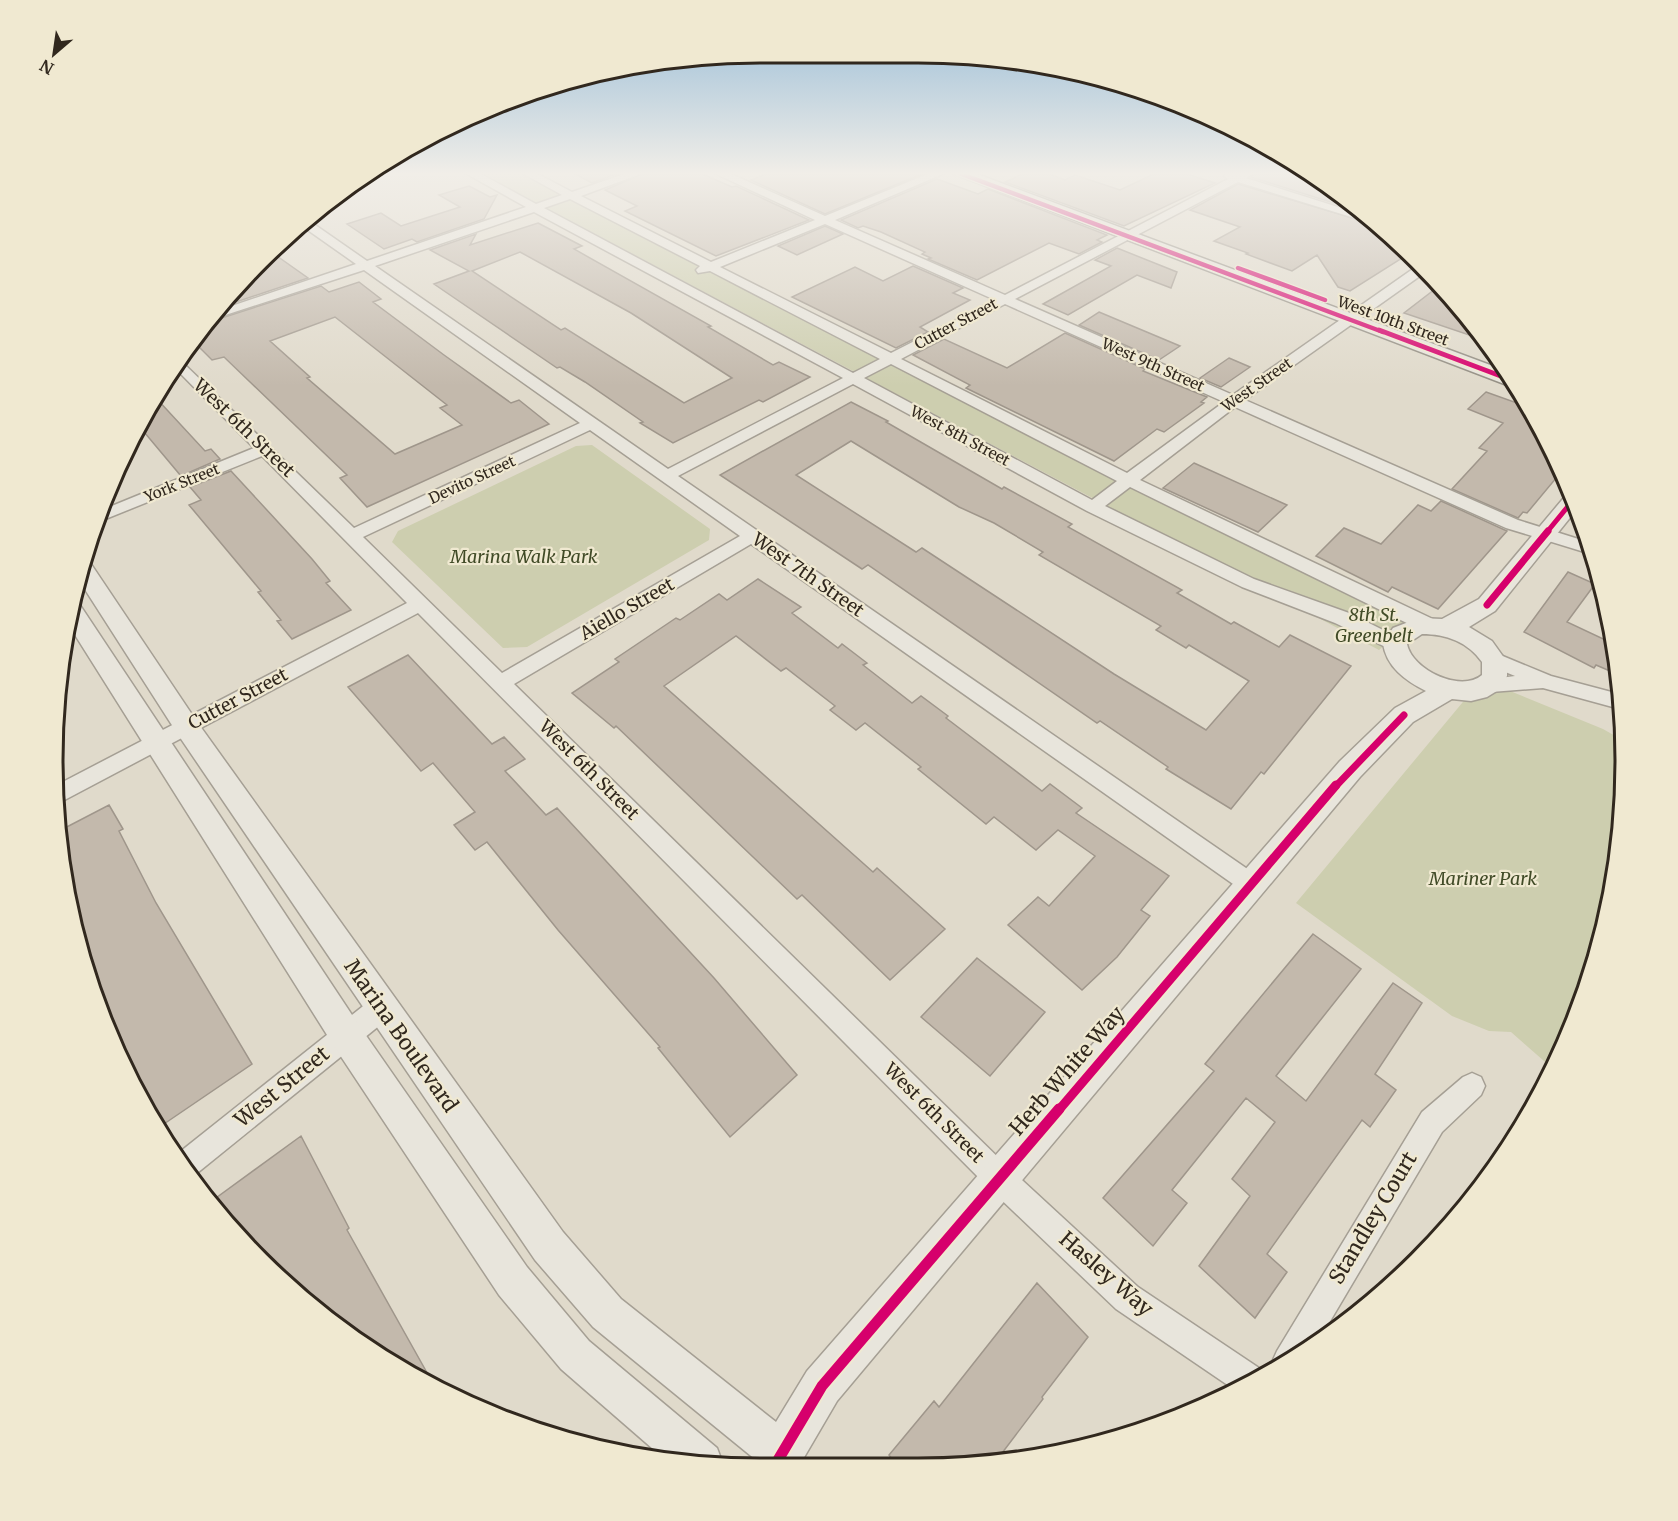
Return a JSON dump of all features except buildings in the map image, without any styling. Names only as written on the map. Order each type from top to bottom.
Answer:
[{"type":"main road","name":"West 10th Street","points":[[1157,244],[1356,317],[1498,375]]},
{"type":"main road","name":"West 10th Street","points":[[1356,317],[1488,360]]},
{"type":"street","name":"West 7th Street","points":[[335,244],[1251,884]]},
{"type":"street","points":[[227,312],[427,244]]},
{"type":"street","name":"West 8th Street","points":[[602,244],[1093,507],[1248,583],[1342,618],[1396,645]]},
{"type":"street","name":"West 8th Street","points":[[663,244],[1128,480],[1437,627]]},
{"type":"street","points":[[673,282],[767,244]]},
{"type":"street","name":"West 9th Street","points":[[880,244],[1543,536],[1581,547]]},
{"type":"street","name":"Cutter Street","points":[[666,476],[851,378],[1114,244]]},
{"type":"street","name":"West Street","points":[[1093,507],[1234,401],[1416,273]]},
{"type":"street","name":"West 6th Street","points":[[184,369],[502,682],[999,1178]]},
{"type":"street","name":"Devito Street","points":[[352,536],[592,423]]},
{"type":"street","name":"York Street","points":[[109,513],[266,449]]},
{"type":"street","points":[[1546,682],[1491,685],[1466,693],[1448,690],[1431,685],[1410,671],[1398,655],[1396,645],[1400,636],[1407,630],[1457,623],[1487,605],[1567,507]]},
{"type":"street","name":"Aiello Street","points":[[502,682],[752,536]]},
{"type":"street","name":"Marina Boulevard","points":[[88,577],[186,726],[549,1246],[607,1313],[777,1458]]},
{"type":"street","name":"Cutter Street","points":[[64,792],[420,604]]},
{"type":"street","points":[[1487,605],[1482,630],[1496,676],[1491,685]]},
{"type":"street","points":[[77,619],[346,1035],[507,1271],[575,1355],[692,1455]]},
{"type":"street","points":[[1437,627],[1465,635],[1488,654],[1546,682],[1612,700]]},
{"type":"street","points":[[1404,715],[1412,685],[1410,671]]},
{"type":"street","name":"Herb White Way","points":[[779,1458],[822,1386],[1350,769],[1404,715],[1448,690]]},
{"type":"street","name":"West Street","points":[[191,1162],[381,1008]]},
{"type":"street","name":"Standley Court","points":[[1299,1344],[1432,1122],[1472,1086]]},
{"type":"street","name":"Hasley Way","points":[[999,1178],[1127,1298],[1244,1376]]},
{"type":"green space","name":"8th St. Greenbelt","points":[[614,244],[660,244],[1411,623],[1379,650]]},
{"type":"green space","name":"Marina Walk Park","points":[[592,445],[710,529],[709,540],[527,647],[503,648],[392,542],[398,531],[576,446]]},
{"type":"green space","name":"Mariner Park","points":[[1488,682],[1614,736],[1614,806],[1602,897],[1578,985],[1546,1063],[1511,1032],[1489,1031],[1452,1016],[1296,903],[1477,685]]},
{"type":"cycle path","points":[[1148,244],[1498,375]]},
{"type":"cycle path","points":[[1238,268],[1325,300]]},
{"type":"cycle path","points":[[1487,605],[1567,507]]},
{"type":"cycle path","points":[[779,1458],[822,1386],[1350,769],[1404,715]]}]
